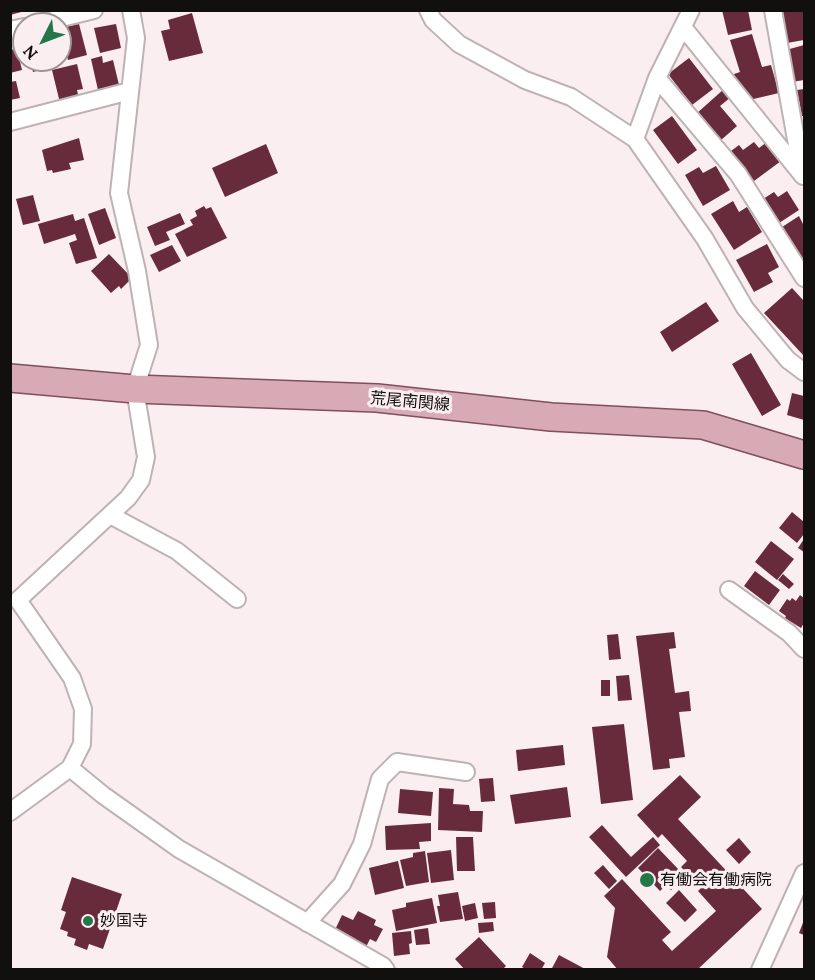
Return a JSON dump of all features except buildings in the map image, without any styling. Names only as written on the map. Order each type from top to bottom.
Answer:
[{"type":"main road","name":"荒尾南関線","points":[[10,378],[135,389],[377,398],[551,417],[704,425],[804,455]]},
{"type":"street","points":[[72,15],[94,10]]},
{"type":"street","points":[[10,812],[70,768],[82,744],[83,709],[72,678],[18,600],[128,498],[141,480],[146,457],[135,389],[149,345],[137,271],[119,192],[136,38],[131,10]]},
{"type":"street","points":[[428,10],[433,20],[459,44],[525,80],[571,97],[635,139],[705,239],[745,308],[788,360],[804,372]]},
{"type":"street","points":[[635,139],[657,78],[691,10]]},
{"type":"street","points":[[773,10],[804,181]]},
{"type":"street","points":[[683,27],[804,181]]},
{"type":"street","points":[[657,78],[738,174],[804,278]]},
{"type":"street","points":[[10,122],[130,91]]},
{"type":"street","points":[[110,514],[177,551],[237,599]]},
{"type":"street","points":[[729,590],[789,633],[804,649]]},
{"type":"street","points":[[307,922],[342,884],[362,844],[380,779],[398,762],[466,772]]},
{"type":"street","points":[[70,768],[103,795],[179,849],[386,969]]},
{"type":"street","points":[[760,969],[804,873]]},
{"type":"place","name":"有働会有働病院","points":[[647,880]]},
{"type":"place","name":"妙国寺","points":[[88,921]]}]
